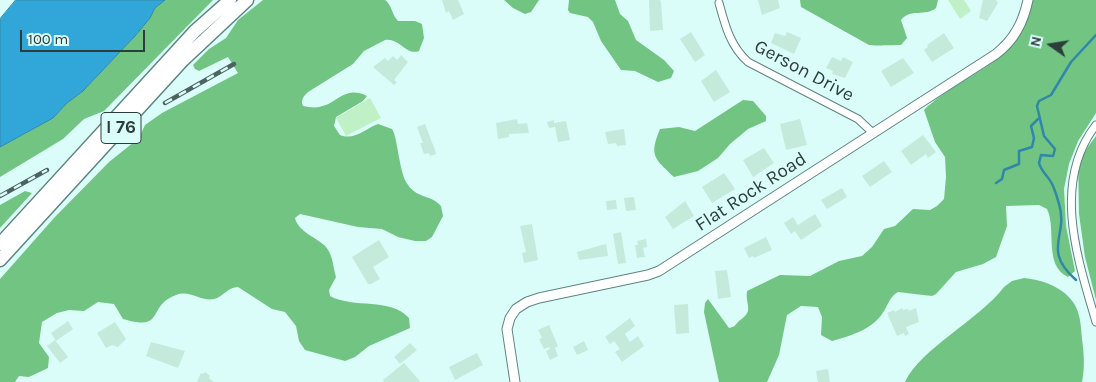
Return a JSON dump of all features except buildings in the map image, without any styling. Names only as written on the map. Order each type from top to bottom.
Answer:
[{"type":"highway","name":"I 76","points":[[0,244],[195,31],[230,0]]},
{"type":"highway","name":"I 76","points":[[0,260],[183,60],[247,0]]},
{"type":"street","name":"Flat Rock Road","points":[[515,382],[507,330],[512,314],[521,305],[539,298],[659,271],[1006,46],[1022,22],[1028,0]]},
{"type":"street","name":"Gerson Drive","points":[[719,3],[729,37],[740,55],[748,62],[858,119],[873,133]]},
{"type":"street","points":[[1096,125],[1079,154],[1072,180],[1071,196],[1078,257],[1096,322]]},
{"type":"green space","points":[[165,0],[213,0],[104,111],[84,119],[63,139],[0,177],[0,147],[53,118],[67,103],[83,91],[135,36],[150,18],[155,8]]},
{"type":"green space","points":[[263,0],[385,0],[398,21],[415,21],[422,24],[424,38],[419,51],[410,51],[394,41],[385,40],[364,51],[353,64],[308,92],[302,102],[303,106],[317,107],[326,105],[347,94],[359,93],[367,96],[363,101],[336,117],[334,126],[340,135],[345,136],[355,135],[378,124],[392,129],[406,182],[414,192],[432,199],[441,206],[443,216],[432,237],[426,241],[415,241],[398,237],[382,229],[358,227],[300,214],[295,218],[300,227],[326,247],[330,254],[336,277],[329,290],[330,296],[350,302],[382,305],[392,308],[409,318],[410,328],[369,346],[355,357],[345,361],[305,350],[299,341],[296,326],[285,312],[272,309],[238,287],[234,287],[214,299],[205,299],[191,294],[176,295],[161,305],[151,320],[145,322],[123,319],[114,304],[98,302],[84,311],[69,310],[57,313],[42,322],[39,343],[49,357],[48,368],[29,377],[19,376],[15,382],[0,382],[0,279],[54,218],[109,162],[139,138],[145,125],[162,113],[238,73],[228,57],[199,71],[193,65],[209,49],[226,38],[238,20]]},
{"type":"green space","points":[[504,0],[539,0],[531,12],[525,14],[513,8]]},
{"type":"green space","points":[[569,0],[615,0],[620,14],[628,21],[636,40],[664,60],[674,71],[671,78],[658,82],[635,71],[621,70],[601,41],[593,22],[588,17],[570,13],[568,10]]},
{"type":"green space","points":[[800,0],[938,0],[936,8],[932,11],[909,14],[901,20],[907,38],[901,45],[869,45],[801,7]]},
{"type":"green space","points":[[948,0],[964,0],[971,11],[960,19]]},
{"type":"green space","points":[[1033,0],[1096,0],[1096,113],[1078,141],[1069,164],[1064,189],[1066,226],[1075,271],[1068,277],[1060,271],[1056,264],[1053,255],[1050,217],[1047,209],[1039,205],[1006,206],[1007,226],[996,257],[983,264],[956,272],[936,294],[932,296],[898,292],[872,324],[853,334],[832,341],[821,335],[822,317],[818,307],[801,306],[787,315],[779,355],[767,382],[719,382],[704,312],[705,303],[708,299],[729,328],[733,327],[747,314],[747,291],[780,275],[810,276],[839,261],[862,256],[872,247],[884,229],[895,226],[913,209],[930,210],[937,206],[944,199],[945,157],[935,142],[924,110],[940,96],[989,65],[1003,53],[1016,39],[1026,22]]},
{"type":"green space","points":[[370,98],[381,118],[346,136],[336,118]]},
{"type":"green space","points":[[743,100],[753,101],[766,116],[766,121],[748,129],[730,144],[718,158],[698,171],[674,177],[658,161],[654,151],[660,129],[679,127],[695,131]]},
{"type":"green space","points":[[1096,136],[1096,300],[1085,257],[1079,214],[1078,160]]},
{"type":"green space","points":[[25,191],[32,193],[0,228],[0,205]]},
{"type":"green space","points":[[1024,278],[1040,281],[1056,288],[1075,304],[1080,319],[1083,350],[1082,382],[905,382],[923,358],[981,311],[1004,287],[1012,281]]},
{"type":"water","points":[[16,0],[165,0],[155,8],[150,18],[135,36],[83,91],[67,103],[53,118],[0,147],[0,19]]},
{"type":"waterway","points":[[1076,280],[1060,260],[1058,251],[1061,225],[1059,204],[1056,193],[1039,163],[1041,155],[1053,156],[1055,149],[1044,136],[1037,106],[1039,101],[1051,95],[1071,62],[1096,35]]},
{"type":"waterway","points":[[996,183],[1002,179],[1004,170],[1019,164],[1019,151],[1032,147],[1034,138],[1031,126],[1038,119]]},
{"type":"railway","points":[[165,103],[234,64]]},
{"type":"railway","points":[[0,196],[47,170]]}]
